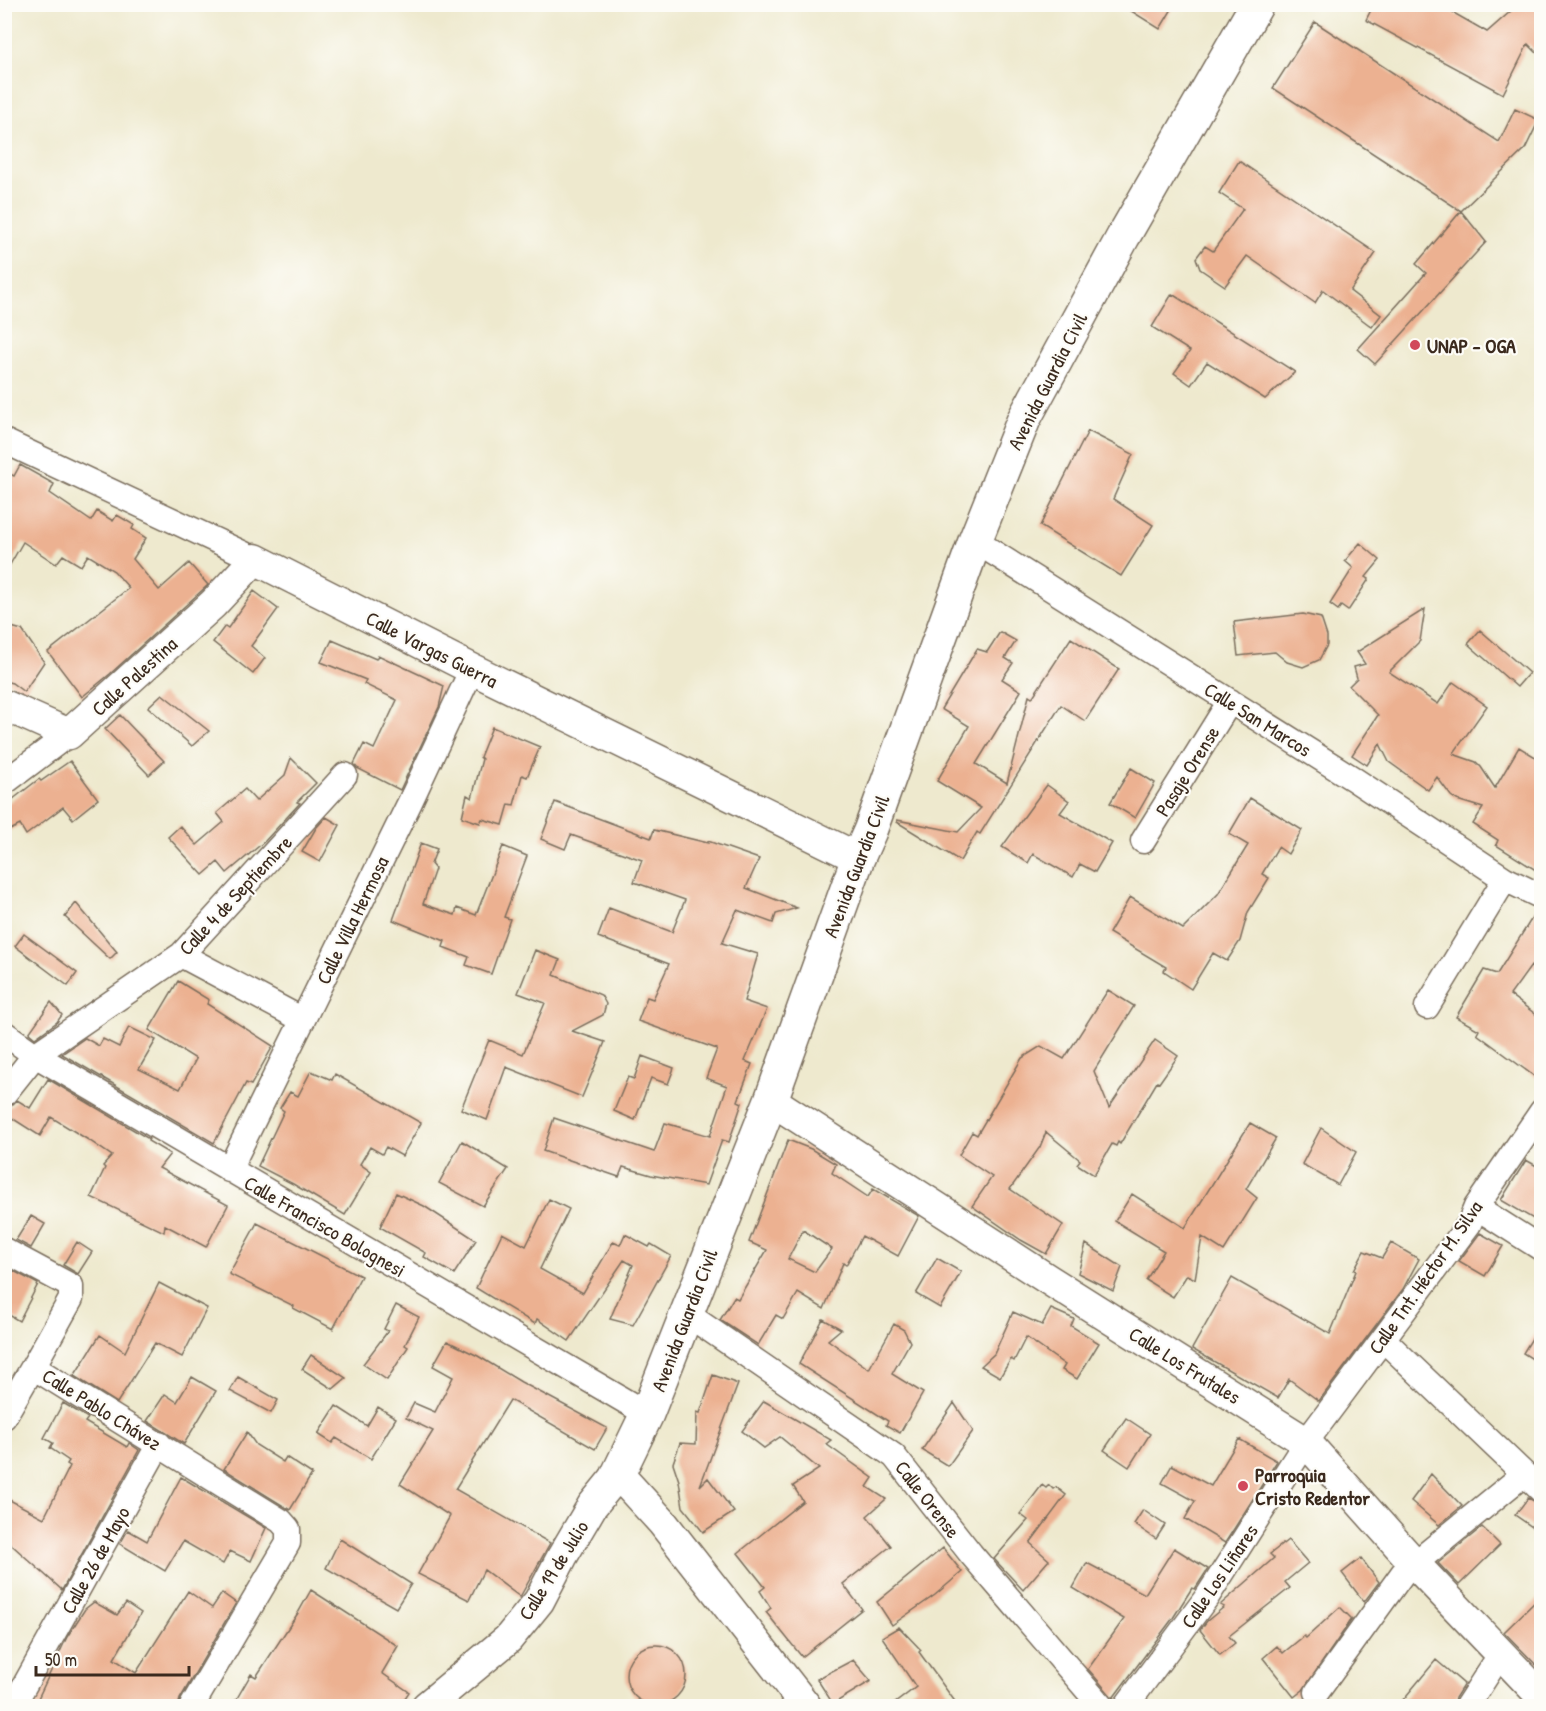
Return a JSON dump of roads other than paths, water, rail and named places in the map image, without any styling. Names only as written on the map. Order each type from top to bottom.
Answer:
[{"type":"main road","name":"Avenida Guardia Civil","points":[[618,1474],[647,1414],[771,1100],[975,542],[1024,419],[1123,237],[1257,4]]},
{"type":"street","name":"Calle Vargas Guerra","points":[[4,441],[255,559],[472,669],[858,858]]},
{"type":"street","name":"Calle San Marcos","points":[[975,542],[1352,778],[1505,879],[1542,897]]},
{"type":"street","name":"Calle Palestina","points":[[4,783],[69,734],[213,604],[255,559]]},
{"type":"street","name":"Calle Villa Hermosa","points":[[229,1170],[410,802],[472,669]]},
{"type":"street","name":"Pasaje Orense","points":[[1143,841],[1230,702]]},
{"type":"street","points":[[4,705],[69,734]]},
{"type":"street","name":"Calle 4 de Septiembre","points":[[4,1094],[35,1054],[181,955],[345,775]]},
{"type":"street","points":[[1427,1007],[1505,879]]},
{"type":"street","points":[[181,955],[303,1020]]},
{"type":"street","name":"Calle Francisco Bolognesi","points":[[4,1033],[35,1054],[229,1170],[647,1414]]},
{"type":"street","name":"Calle Los Frutales","points":[[771,1100],[1049,1280],[1306,1442],[1415,1564],[1542,1697]]},
{"type":"street","name":"Calle Tnt. Héctor M. Silva","points":[[1306,1442],[1469,1224],[1476,1207],[1542,1111]]},
{"type":"street","points":[[1476,1207],[1542,1249]]},
{"type":"street","name":"Calle Pablo Chávez","points":[[4,1250],[70,1286],[71,1299],[33,1366],[281,1521],[288,1529],[288,1543],[192,1707]]},
{"type":"street","name":"Calle Orense","points":[[687,1314],[894,1456],[971,1554],[1101,1707]]},
{"type":"street","points":[[1383,1339],[1542,1491]]},
{"type":"street","points":[[4,1417],[33,1366]]},
{"type":"street","name":"Calle Los Liñares","points":[[1126,1707],[1207,1597],[1306,1442]]},
{"type":"street","name":"Calle 26 de Mayo","points":[[13,1707],[159,1444]]},
{"type":"street","points":[[618,1474],[662,1522],[806,1707]]},
{"type":"street","name":"Calle 19 de Julio","points":[[428,1707],[508,1639],[539,1601],[592,1506],[618,1474]]},
{"type":"street","points":[[1317,1692],[1403,1573],[1523,1475]]},
{"type":"street","points":[[1467,1707],[1500,1655]]},
{"type":"place","name":"UNAP - OGA","points":[[1415,345]]},
{"type":"place","name":"Parroquia Cristo Redentor","points":[[1243,1486]]}]
